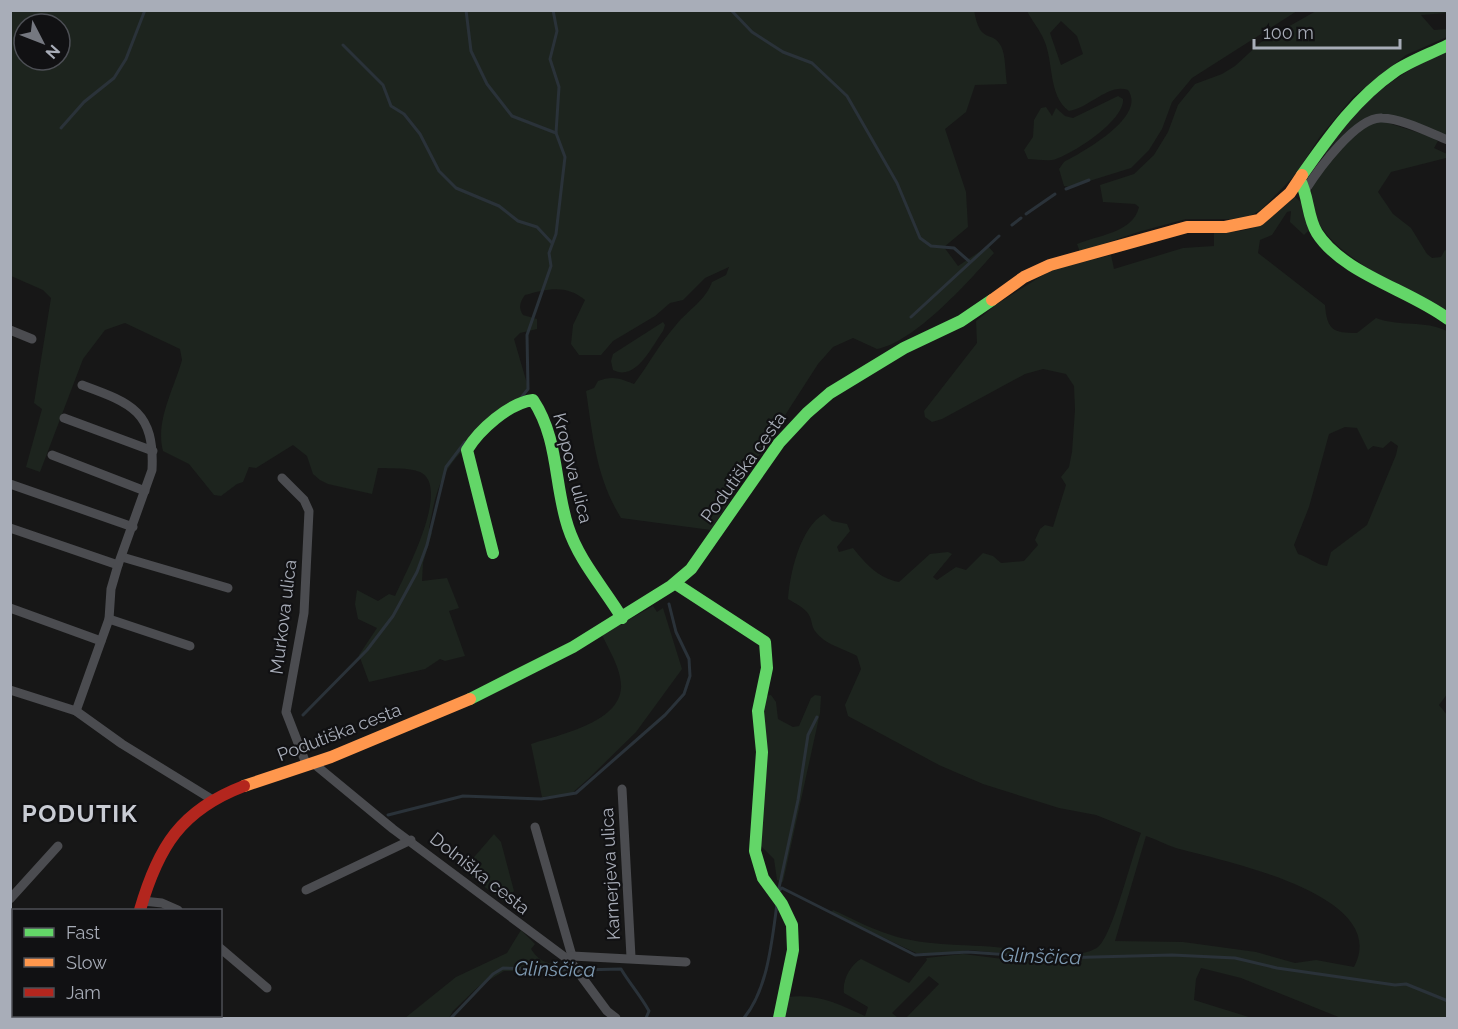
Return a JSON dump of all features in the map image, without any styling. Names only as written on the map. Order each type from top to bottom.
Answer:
[{"type":"street","name":"Podutiška cesta","points":[[176,909],[162,903],[141,905],[152,870],[166,843],[185,821],[213,800],[368,743],[524,674],[622,618],[676,584],[691,569],[779,443],[807,413],[855,376],[904,348],[961,321],[1024,277],[1050,265],[1187,227],[1247,224],[1268,213],[1303,184],[1337,125],[1362,98],[1395,71],[1448,45]]},
{"type":"street","points":[[1448,140],[1380,117],[1368,121],[1303,184],[1309,214],[1324,242],[1346,259],[1424,302],[1448,319]]},
{"type":"street","points":[[10,330],[32,339]]},
{"type":"street","points":[[76,711],[109,619],[111,589],[146,491],[152,470],[153,451],[149,428],[134,408],[122,399],[82,385]]},
{"type":"street","name":"Kropova ulica","points":[[493,553],[467,450],[476,435],[500,420],[521,401],[533,400],[538,406],[549,435],[568,530],[622,618]]},
{"type":"street","points":[[64,418],[153,451]]},
{"type":"street","points":[[52,455],[146,491]]},
{"type":"street","name":"Murkova ulica","points":[[282,478],[304,500],[309,511],[304,613],[286,712],[310,764]]},
{"type":"street","points":[[10,484],[133,527]]},
{"type":"street","points":[[10,528],[120,561],[228,588]]},
{"type":"street","points":[[676,584],[765,642],[766,668],[758,711],[762,752],[755,851],[763,878],[782,904],[792,925],[793,950],[779,1018]]},
{"type":"street","points":[[10,608],[102,641]]},
{"type":"street","points":[[109,619],[190,646]]},
{"type":"street","points":[[10,690],[76,711],[122,744],[213,800]]},
{"type":"street","name":"Dolniška cesta","points":[[310,764],[572,961],[607,1011],[615,1018]]},
{"type":"street","name":"Karnerjeva ulica","points":[[622,789],[631,957]]},
{"type":"street","points":[[535,827],[572,961],[631,957],[686,962]]},
{"type":"street","points":[[306,890],[411,840]]},
{"type":"street","points":[[10,899],[58,846]]},
{"type":"street","points":[[222,950],[267,988]]},
{"type":"shaded area","points":[[974,10],[979,28],[983,33],[998,41],[1003,50],[1007,84],[975,85],[966,112],[945,129],[966,192],[968,227],[944,247],[958,266],[988,246],[994,253],[940,309],[908,335],[877,349],[853,338],[833,347],[818,364],[711,530],[621,518],[601,472],[586,391],[594,388],[598,381],[608,378],[621,379],[634,384],[670,332],[701,300],[712,282],[726,275],[729,267],[705,278],[683,300],[670,303],[655,316],[613,341],[601,355],[579,355],[571,344],[573,325],[585,300],[571,292],[556,289],[525,295],[520,309],[523,315],[537,319],[537,329],[520,333],[514,339],[528,387],[505,412],[467,446],[446,472],[434,502],[429,528],[432,533],[423,563],[422,581],[447,578],[459,608],[449,611],[465,656],[445,661],[440,659],[425,669],[369,682],[359,655],[377,628],[358,619],[355,604],[357,590],[378,601],[389,594],[395,596],[416,551],[429,512],[431,495],[429,481],[415,470],[378,468],[372,494],[328,484],[313,474],[307,456],[293,445],[256,468],[249,467],[243,482],[221,496],[214,495],[189,464],[163,451],[161,428],[182,360],[180,349],[125,323],[105,330],[83,359],[40,472],[26,467],[42,409],[34,403],[51,298],[43,290],[11,276],[11,11]]},
{"type":"shaded area","points":[[1027,11],[1297,11],[1192,78],[1172,102],[1162,129],[1149,150],[1131,168],[1070,187],[1064,186],[1059,169],[1064,162],[1098,142],[1121,122],[1129,111],[1131,100],[1128,90],[1114,90],[1069,111],[1062,105],[1054,88],[1047,49]],"holes":[[[1061,21],[1077,36],[1083,54],[1061,65],[1050,33]]]},
{"type":"shaded area","points":[[1316,11],[1447,11],[1447,13],[1421,15],[1434,30],[1447,29],[1447,37],[1406,55],[1353,97],[1319,138],[1296,174],[1262,209],[1250,216],[1232,219],[1186,219],[1138,232],[1080,252],[1077,244],[1114,232],[1135,216],[1139,207],[1135,204],[1103,202],[1100,185],[1134,174],[1154,155],[1168,132],[1178,105],[1195,84],[1222,74],[1235,66],[1261,42]]},
{"type":"shaded area","points":[[1447,50],[1447,138],[1381,115],[1327,155],[1323,152],[1351,118],[1378,92],[1409,71]]},
{"type":"shaded area","points":[[1118,96],[1123,99],[1116,116],[1086,143],[1056,159],[1028,159],[1024,150],[1033,137],[1034,120],[1041,108],[1046,107],[1052,116],[1056,108],[1065,116],[1073,118]]},
{"type":"shaded area","points":[[1382,121],[1432,137],[1438,141],[1434,148],[1447,154],[1446,158],[1391,172],[1378,192],[1393,214],[1411,228],[1427,254],[1432,258],[1441,257],[1445,250],[1447,251],[1447,312],[1362,265],[1325,232],[1314,214],[1311,191],[1331,159],[1343,144],[1358,132]]},
{"type":"shaded area","points":[[1295,197],[1303,204],[1309,230],[1304,235],[1290,222],[1291,211],[1287,212],[1272,235],[1260,240],[1258,253],[1325,305],[1327,320],[1333,328],[1337,331],[1357,333],[1376,318],[1430,326],[1447,331],[1448,693],[1439,705],[1448,716],[1447,1018],[1341,1018],[1241,978],[1201,968],[1196,979],[1194,1000],[1252,1018],[906,1018],[939,984],[929,976],[892,1013],[898,1018],[782,1018],[788,997],[799,996],[828,1000],[865,1016],[868,1007],[844,993],[844,983],[848,974],[853,965],[861,959],[909,983],[927,960],[926,958],[963,954],[1011,960],[1075,961],[1075,954],[1095,949],[1104,940],[1116,911],[1141,833],[1096,815],[1059,808],[983,784],[939,765],[848,716],[845,705],[861,669],[857,656],[834,646],[819,636],[806,611],[788,599],[794,564],[809,530],[824,514],[832,521],[847,524],[850,531],[837,547],[839,552],[853,548],[879,574],[899,582],[930,554],[948,552],[952,554],[933,577],[937,580],[956,567],[966,570],[983,553],[993,556],[1001,563],[1024,561],[1038,545],[1035,540],[1040,529],[1045,525],[1053,527],[1066,485],[1061,477],[1069,467],[1072,452],[1074,386],[1066,374],[1043,369],[1025,374],[942,419],[932,422],[925,417],[924,411],[977,343],[976,321],[997,304],[1051,270],[1111,255],[1114,269],[1183,248],[1214,246],[1214,232],[1241,231],[1259,225]],"holes":[[[1345,427],[1357,428],[1368,450],[1373,446],[1383,448],[1391,441],[1398,446],[1367,525],[1331,552],[1327,566],[1298,554],[1294,545],[1309,507],[1329,434]],[[1146,836],[1176,848],[1262,872],[1326,900],[1349,919],[1359,941],[1354,967],[1316,960],[1295,963],[1256,952],[1183,942],[1115,941]]]},
{"type":"shaded area","points":[[663,322],[665,325],[663,331],[636,367],[629,371],[613,370],[611,361],[613,354]]},
{"type":"shaded area","points":[[653,606],[657,612],[663,608],[682,669],[636,732],[588,779],[571,794],[542,797],[531,744],[585,726],[610,710],[618,700],[621,681],[602,635]]},
{"type":"shaded area","points":[[771,695],[776,702],[778,719],[793,727],[799,726],[811,698],[815,695],[821,696],[820,713],[783,882],[777,880],[774,859],[761,846],[762,717],[766,696]]},
{"type":"shaded area","points":[[494,834],[501,842],[514,891],[504,902],[463,870]]},
{"type":"shaded area","points":[[833,910],[874,929],[903,938],[934,943],[1013,949],[1012,954],[968,950],[953,953],[916,953],[831,913]]},
{"type":"shaded area","points":[[521,930],[535,944],[531,949],[539,958],[548,963],[570,966],[573,972],[504,971],[478,987],[453,1011],[449,1018],[405,1018],[456,977],[507,953]]},
{"type":"waterway","points":[[61,128],[84,102],[114,78],[126,59],[145,10]]},
{"type":"waterway","points":[[466,10],[471,51],[487,84],[512,116],[556,133]]},
{"type":"waterway","points":[[520,399],[528,389],[527,335],[551,266],[549,253],[556,234],[565,157],[556,133],[559,87],[550,59],[557,31],[553,10]]},
{"type":"waterway","points":[[731,10],[752,32],[783,52],[812,63],[847,96],[897,183],[920,238],[931,246],[954,248],[970,262]]},
{"type":"waterway","points":[[343,45],[383,85],[391,106],[404,114],[420,134],[439,171],[456,188],[499,206],[518,221],[537,227],[552,243]]},
{"type":"waterway","points":[[1066,189],[1089,180]]},
{"type":"waterway","points":[[1026,214],[1055,194]]},
{"type":"waterway","points":[[1012,225],[1021,218]]},
{"type":"waterway","points":[[911,317],[999,236]]},
{"type":"waterway","points":[[303,715],[367,650],[393,616],[417,572],[427,545],[446,467],[465,442]]},
{"type":"waterway","points":[[388,815],[463,796],[541,799],[576,793],[665,715],[684,694],[690,676],[689,659],[676,632],[669,604]]},
{"type":"waterway","points":[[779,888],[798,800],[808,735],[817,717]]},
{"type":"waterway","name":"Glinščica","points":[[778,891],[782,888],[915,955],[968,952],[1055,958],[1172,955],[1235,958],[1277,968],[1395,985],[1406,984],[1448,1001]]},
{"type":"waterway","name":"Glinščica","points":[[744,1018],[759,993],[764,979],[777,904]]},
{"type":"waterway","name":"Glinščica","points":[[451,1018],[493,974],[503,968],[574,970]]},
{"type":"waterway","name":"Glinščica","points":[[580,970],[621,969],[649,1011],[646,1018]]},
{"type":"traffic: fast","points":[[1302,175],[1344,119],[1367,94],[1400,68],[1448,45]]},
{"type":"traffic: fast","points":[[1300,180],[1314,227],[1329,247],[1360,271],[1448,319]]},
{"type":"traffic: fast","points":[[470,699],[573,647],[671,586],[691,569],[779,443],[807,413],[830,393],[904,348],[961,321],[992,300]]},
{"type":"traffic: fast","points":[[493,553],[467,450],[479,434],[505,412],[514,406],[533,400],[552,446],[568,527],[585,563],[622,618]]},
{"type":"traffic: fast","points":[[676,584],[765,642],[767,668],[758,711],[762,752],[755,851],[763,878],[782,904],[792,925],[793,950],[779,1018]]},
{"type":"traffic: slow","points":[[992,300],[1024,277],[1050,265],[1187,227],[1225,227],[1259,220],[1290,193],[1302,175]]},
{"type":"traffic: slow","points":[[244,786],[331,757],[470,699]]},
{"type":"traffic: jam","points":[[140,909],[155,867],[175,833],[204,807],[244,786]]},
{"type":"district","name":"PODUTIK","points":[[80,813]]}]
